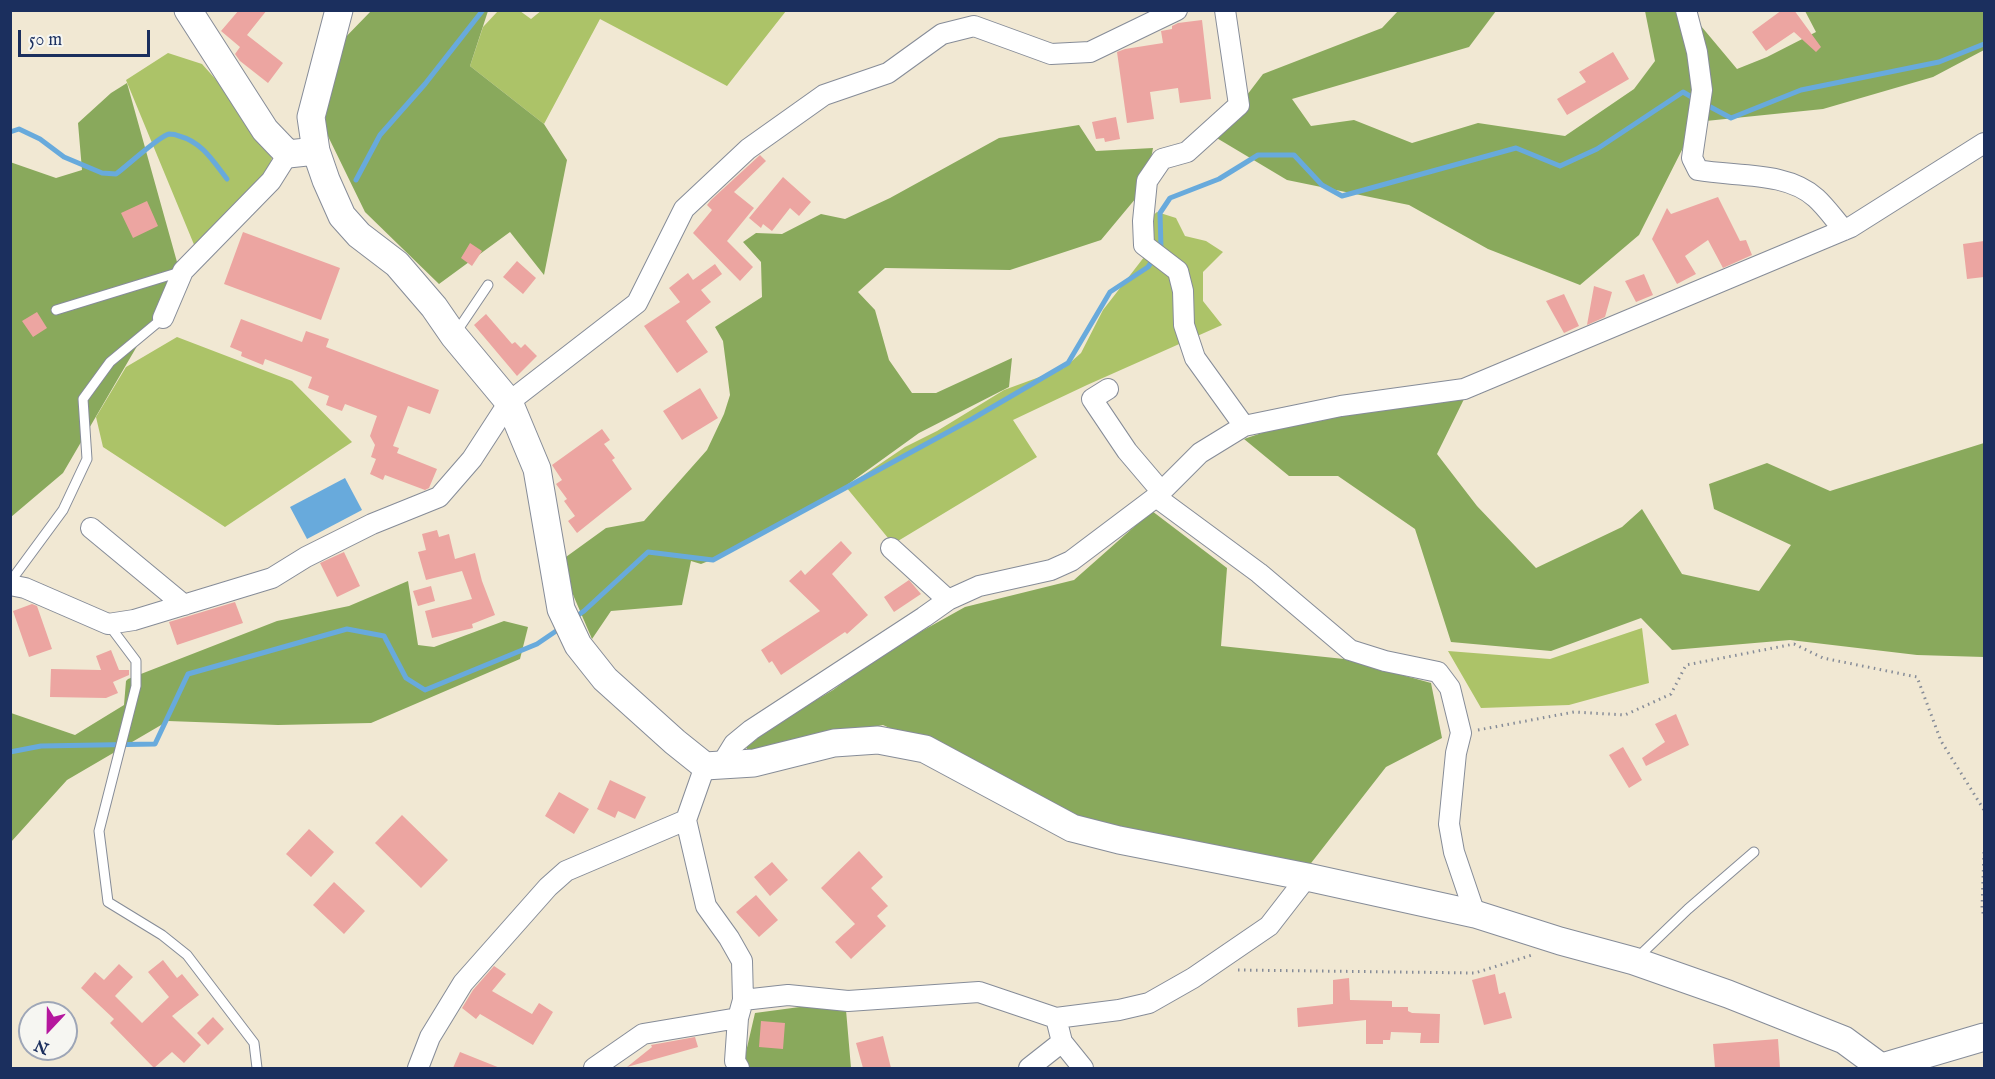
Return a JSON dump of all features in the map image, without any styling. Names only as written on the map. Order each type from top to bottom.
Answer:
[{"type":"street","points":[[188,10],[265,130],[288,154]]},
{"type":"street","points":[[339,10],[311,117],[316,152],[342,216],[360,235],[397,264],[509,402],[537,469],[561,609],[578,645],[605,679],[675,742],[713,766],[754,764],[834,743],[878,741],[925,749],[1072,828],[1119,840],[1307,876],[1475,914],[1560,941],[1635,961],[1728,994],[1844,1040],[1881,1068],[1984,1037]]},
{"type":"street","points":[[10,584],[25,588],[108,624],[134,620],[272,578],[372,525],[439,497],[472,459],[509,402],[637,303],[684,209],[748,149],[824,95],[888,73],[942,34],[974,26],[1051,54],[1090,52],[1177,10]]},
{"type":"street","points":[[1226,10],[1239,105],[1187,152],[1162,159],[1147,181],[1143,221],[1144,245],[1178,271],[1183,291],[1184,325],[1195,358],[1244,426]]},
{"type":"street","points":[[1686,10],[1697,52],[1702,90],[1692,158],[1698,170],[1763,177],[1795,184],[1815,197],[1844,230]]},
{"type":"street","points":[[739,1068],[735,1061],[741,1009],[742,961],[706,906],[686,820],[713,766],[751,730],[948,600],[980,586],[1051,570],[1071,561],[1159,494],[1200,453],[1244,426],[1341,406],[1464,389],[1844,230],[1984,143]]},
{"type":"street","points":[[288,154],[316,152]]},
{"type":"street","points":[[163,318],[183,272],[272,181],[288,154]]},
{"type":"street","points":[[1108,388],[1092,399],[1159,494],[1259,573],[1350,650],[1385,661],[1438,672],[1450,688],[1461,733],[1456,753],[1449,824],[1454,852],[1475,914]]},
{"type":"street","points":[[91,528],[184,605]]},
{"type":"street","points":[[891,548],[948,600]]},
{"type":"street","points":[[418,1068],[430,1037],[463,983],[548,887],[566,872],[686,820]]},
{"type":"street","points":[[594,1068],[643,1034],[788,995],[848,1001],[979,992],[1056,1017],[1119,1010],[1149,1003],[1193,978],[1269,926],[1307,876]]},
{"type":"street","points":[[1056,1017],[1062,1042],[1083,1068]]},
{"type":"street","points":[[1029,1068],[1062,1042]]},
{"type":"lane","points":[[56,310],[183,272]]},
{"type":"lane","points":[[454,336],[488,285]]},
{"type":"lane","points":[[10,584],[63,510],[87,459],[83,399],[110,362],[163,318]]},
{"type":"lane","points":[[108,624],[136,661],[136,686],[99,831],[108,902],[162,935],[187,955],[254,1043],[257,1068]]},
{"type":"lane","points":[[1635,961],[1688,909],[1754,852]]},
{"type":"path","points":[[1461,733],[1574,712],[1625,715],[1671,694],[1686,665],[1794,644],[1823,658],[1917,677],[1941,741],[1984,810]]},
{"type":"path","points":[[1984,852],[1982,908],[1984,917]]},
{"type":"path","points":[[1230,970],[1475,973],[1545,951],[1560,941]]},
{"type":"green space","points":[[542,10],[786,11],[727,86],[600,19],[544,124],[470,66],[483,27],[498,11],[520,11],[531,19]]},
{"type":"green space","points":[[371,11],[488,11],[470,66],[544,124],[567,160],[544,275],[510,232],[439,284],[365,212],[324,128],[337,46]]},
{"type":"green space","points":[[1398,11],[1496,11],[1469,47],[1292,99],[1311,126],[1354,120],[1412,143],[1478,123],[1565,136],[1634,89],[1655,61],[1645,11],[1686,11],[1698,30],[1701,26],[1737,69],[1767,57],[1816,32],[1805,11],[1984,11],[1984,50],[1933,77],[1823,109],[1696,122],[1639,235],[1580,285],[1488,249],[1409,205],[1287,180],[1215,137],[1263,74],[1382,28]]},
{"type":"green space","points":[[168,53],[202,64],[227,92],[272,158],[267,178],[195,247],[126,80]]},
{"type":"green space","points":[[127,83],[177,262],[154,317],[63,473],[11,517],[10,162],[56,178],[82,170],[78,123],[111,93]]},
{"type":"green space","points":[[1079,125],[1096,151],[1153,148],[1146,186],[1101,240],[1010,270],[885,268],[858,292],[875,310],[889,360],[912,393],[936,393],[1012,358],[1009,387],[919,433],[840,490],[716,558],[701,564],[691,561],[682,605],[611,611],[592,639],[559,562],[606,528],[644,521],[707,450],[730,395],[723,341],[715,327],[762,297],[761,262],[743,242],[756,233],[782,234],[821,214],[845,219],[890,198],[999,138]]},
{"type":"green space","points":[[1157,212],[1176,218],[1185,236],[1206,241],[1223,252],[1203,272],[1203,301],[1222,325],[1013,420],[1037,457],[893,544],[846,487],[905,447],[937,431],[1004,390],[1064,368],[1081,353],[1103,310],[1148,252],[1143,224]]},
{"type":"green space","points":[[177,337],[292,381],[352,442],[225,527],[103,447],[96,417],[126,367]]},
{"type":"green space","points":[[1466,395],[1437,454],[1477,506],[1536,568],[1622,527],[1642,509],[1682,574],[1759,591],[1791,545],[1714,509],[1709,484],[1767,463],[1830,491],[1984,443],[1984,657],[1917,655],[1790,640],[1672,650],[1641,618],[1551,651],[1451,642],[1415,529],[1338,476],[1289,476],[1244,439],[1300,420]]},
{"type":"green space","points":[[1152,511],[1227,568],[1221,646],[1344,659],[1431,683],[1442,738],[1386,767],[1308,867],[1070,818],[960,760],[883,725],[746,753],[747,747],[775,724],[833,690],[886,651],[965,607],[1074,580]]},
{"type":"green space","points":[[408,581],[418,645],[434,647],[504,621],[528,627],[520,659],[371,723],[278,725],[168,721],[67,780],[11,842],[11,713],[75,735],[124,705],[128,679],[277,621],[349,606]]},
{"type":"green space","points":[[1642,628],[1649,683],[1569,705],[1481,708],[1448,651],[1550,659]]},
{"type":"green space","points":[[822,1004],[846,1010],[851,1068],[747,1068],[743,1065],[755,1013]]},
{"type":"water","points":[[345,478],[362,510],[307,539],[290,507]]},
{"type":"building","points":[[239,10],[267,10],[247,35],[283,63],[268,83],[240,61],[235,54],[240,47],[221,31]]},
{"type":"building","points":[[1782,10],[1794,10],[1821,47],[1816,52],[1794,32],[1766,51],[1752,32]]},
{"type":"building","points":[[1202,20],[1211,99],[1180,103],[1178,88],[1150,92],[1154,119],[1127,123],[1117,52],[1163,43],[1161,31],[1172,29],[1172,26],[1178,23]]},
{"type":"building","points":[[1613,52],[1629,79],[1567,115],[1557,99],[1586,82],[1579,72]]},
{"type":"building","points":[[1116,117],[1120,139],[1105,142],[1104,138],[1096,139],[1092,122]]},
{"type":"building","points":[[760,155],[766,161],[734,192],[754,208],[727,241],[753,267],[740,281],[693,233],[712,210],[707,205],[711,200]]},
{"type":"building","points":[[783,177],[811,202],[799,216],[790,208],[772,231],[763,224],[761,228],[749,218]]},
{"type":"building","points":[[1718,197],[1740,241],[1746,240],[1752,255],[1723,268],[1708,240],[1685,256],[1696,274],[1677,284],[1652,239],[1667,208],[1671,214]]},
{"type":"building","points":[[147,201],[158,226],[133,238],[121,213]]},
{"type":"building","points":[[243,232],[340,268],[321,320],[224,284]]},
{"type":"building","points":[[1984,241],[1984,277],[1967,279],[1963,244]]},
{"type":"building","points":[[470,243],[482,251],[472,266],[461,258]]},
{"type":"building","points":[[517,261],[536,278],[523,294],[503,277]]},
{"type":"building","points":[[715,264],[722,274],[701,290],[711,302],[686,321],[708,352],[677,373],[644,326],[680,302],[669,288],[688,273],[693,280]]},
{"type":"building","points":[[1644,274],[1653,295],[1636,302],[1625,281]]},
{"type":"building","points":[[1594,286],[1612,292],[1605,317],[1587,325]]},
{"type":"building","points":[[1564,294],[1579,326],[1564,333],[1546,301]]},
{"type":"building","points":[[37,312],[47,328],[33,337],[22,321]]},
{"type":"building","points":[[486,314],[512,344],[515,342],[521,348],[525,344],[537,356],[517,376],[474,325]]},
{"type":"building","points":[[241,319],[302,342],[306,331],[329,339],[326,347],[439,390],[430,414],[408,406],[393,446],[399,448],[397,453],[437,469],[429,488],[425,490],[385,475],[383,480],[370,474],[376,459],[371,457],[375,445],[370,436],[377,416],[345,404],[342,411],[326,405],[329,396],[308,388],[312,377],[265,359],[263,365],[241,356],[242,352],[230,347]]},
{"type":"building","points":[[700,388],[718,418],[682,440],[663,411]]},
{"type":"building","points":[[602,429],[610,440],[604,444],[615,458],[612,460],[632,489],[577,533],[568,521],[575,516],[564,501],[567,499],[556,484],[562,480],[552,465]]},
{"type":"building","points":[[437,530],[439,537],[449,534],[455,559],[475,553],[482,581],[495,615],[472,624],[473,628],[432,638],[425,611],[472,599],[462,571],[426,580],[418,552],[426,550],[422,534]]},
{"type":"building","points":[[841,541],[852,553],[832,574],[868,615],[847,634],[845,632],[781,675],[772,661],[769,663],[761,650],[820,611],[789,581],[801,570],[805,575]]},
{"type":"building","points":[[344,552],[360,586],[337,597],[320,563]]},
{"type":"building","points":[[909,580],[921,594],[894,612],[884,597]]},
{"type":"building","points":[[431,586],[435,601],[418,606],[413,591]]},
{"type":"building","points":[[235,602],[243,623],[177,645],[169,622]]},
{"type":"building","points":[[32,604],[37,606],[52,649],[29,657],[13,611]]},
{"type":"building","points":[[111,650],[119,670],[129,670],[129,675],[113,682],[118,693],[106,698],[50,697],[51,669],[101,670],[96,656]]},
{"type":"building","points":[[1676,714],[1689,745],[1646,766],[1642,758],[1665,742],[1655,724]]},
{"type":"building","points":[[1623,747],[1642,780],[1629,788],[1609,755]]},
{"type":"building","points":[[610,780],[646,797],[635,819],[618,811],[615,818],[597,809]]},
{"type":"building","points":[[559,792],[589,809],[574,834],[545,816]]},
{"type":"building","points":[[402,815],[448,860],[421,888],[375,843]]},
{"type":"building","points":[[309,829],[334,852],[311,877],[286,854]]},
{"type":"building","points":[[859,851],[883,877],[871,888],[888,906],[877,916],[886,926],[851,959],[835,942],[855,924],[821,888]]},
{"type":"building","points":[[772,862],[788,880],[770,896],[754,877]]},
{"type":"building","points":[[334,882],[365,911],[344,934],[313,905]]},
{"type":"building","points":[[756,895],[778,920],[759,937],[736,912]]},
{"type":"building","points":[[163,960],[177,978],[182,974],[199,995],[172,1016],[201,1045],[184,1063],[172,1052],[154,1068],[110,1023],[114,1019],[81,988],[95,972],[104,980],[119,964],[133,977],[115,996],[142,1023],[169,997],[148,972]]},
{"type":"building","points":[[494,966],[506,974],[492,991],[532,1014],[539,1003],[553,1012],[533,1045],[480,1014],[476,1019],[462,1008],[473,990]]},
{"type":"building","points":[[1495,974],[1499,994],[1505,992],[1512,1018],[1484,1025],[1472,980]]},
{"type":"building","points":[[1349,978],[1350,1000],[1392,1001],[1392,1007],[1408,1007],[1408,1011],[1412,1013],[1440,1014],[1439,1043],[1420,1043],[1421,1033],[1391,1032],[1390,1040],[1383,1040],[1383,1044],[1366,1044],[1366,1020],[1298,1027],[1297,1008],[1333,1004],[1333,980]]},
{"type":"building","points":[[213,1017],[224,1029],[208,1045],[197,1033]]},
{"type":"building","points":[[761,1021],[785,1023],[783,1049],[759,1047]]},
{"type":"building","points":[[883,1036],[891,1068],[863,1068],[856,1043]]},
{"type":"building","points":[[695,1037],[698,1047],[627,1067],[652,1047],[651,1045]]},
{"type":"building","points":[[1778,1039],[1780,1068],[1715,1068],[1713,1044]]},
{"type":"building","points":[[460,1052],[500,1068],[453,1068]]},
{"type":"waterway","points":[[356,180],[380,135],[425,84],[483,10]]},
{"type":"waterway","points":[[1703,103],[1731,118],[1801,90],[1939,62],[1984,44]]},
{"type":"waterway","points":[[574,618],[648,552],[713,560],[972,419],[1068,363],[1110,292],[1148,267],[1161,248],[1160,213],[1170,198],[1219,179],[1258,155],[1294,155],[1322,185],[1342,196],[1516,148],[1560,166],[1597,149],[1683,92],[1695,99]]},
{"type":"waterway","points":[[10,132],[19,129],[40,139],[64,157],[102,173],[116,174],[164,136],[175,135],[201,147],[227,179]]},
{"type":"waterway","points":[[10,752],[41,746],[155,744],[188,674],[347,629],[384,636],[406,678],[425,690],[537,644],[562,627]]}]
